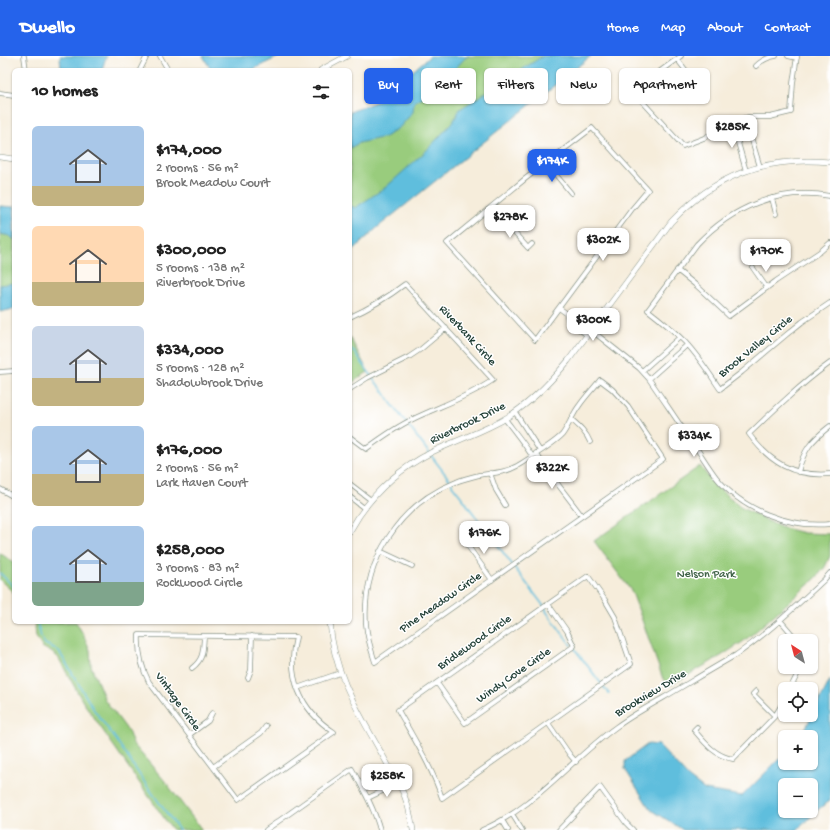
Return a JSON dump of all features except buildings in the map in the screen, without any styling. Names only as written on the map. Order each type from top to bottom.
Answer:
[{"type":"street","points":[[24,56],[26,68]]},
{"type":"street","points":[[141,68],[146,56]]},
{"type":"street","points":[[160,56],[167,68]]},
{"type":"street","points":[[325,68],[347,56]]},
{"type":"street","points":[[756,66],[762,60],[776,56]]},
{"type":"street","points":[[686,68],[679,57],[634,90],[641,100],[683,146],[704,138],[738,120],[778,116],[791,112],[797,57],[788,56]]},
{"type":"street","points":[[0,93],[12,95]]},
{"type":"street","points":[[738,120],[742,130],[750,137],[760,167]]},
{"type":"street","points":[[592,128],[648,190],[632,209],[535,340],[447,243],[546,163],[592,128]]},
{"type":"street","points":[[742,130],[737,139],[746,171]]},
{"type":"street","points":[[0,157],[12,159]]},
{"type":"street","name":"Riverbrook Drive","points":[[352,527],[364,508],[396,474],[419,459],[505,419],[524,406],[550,383],[568,361],[663,232],[681,212],[709,189],[746,171],[780,162],[830,162]]},
{"type":"street","points":[[546,163],[571,193]]},
{"type":"street","name":"Brook Valley Circle","points":[[830,196],[797,194],[772,198],[761,201],[726,218],[697,244],[648,310],[660,318],[680,337],[720,389],[786,335],[830,303]]},
{"type":"street","points":[[772,198],[776,214]]},
{"type":"street","points":[[491,207],[528,248],[532,244]]},
{"type":"street","points":[[677,270],[697,286],[729,316],[796,267],[822,251],[830,243]]},
{"type":"street","points":[[752,268],[767,288]]},
{"type":"street","name":"Riverbank Circle","points":[[352,316],[370,307],[405,284],[493,380],[469,394],[413,419],[386,434],[366,450],[352,439]]},
{"type":"street","points":[[559,308],[566,313],[575,314],[642,371],[716,477],[734,494],[755,509],[777,518],[810,525],[830,524]]},
{"type":"street","points":[[566,313],[569,322],[587,335]]},
{"type":"street","points":[[352,389],[381,370],[409,357],[446,328]]},
{"type":"street","points":[[642,371],[680,337]]},
{"type":"street","points":[[649,379],[687,345]]},
{"type":"street","points":[[830,363],[796,390],[749,434],[764,453],[780,464],[798,472],[813,475],[830,474]]},
{"type":"street","points":[[0,372],[12,371]]},
{"type":"street","name":"Pine Meadow Circle","points":[[600,380],[612,389],[628,406],[663,459],[375,662],[368,636],[366,610],[369,583],[380,551],[398,524],[414,507],[445,486],[477,476],[501,472],[516,466],[556,440],[572,420],[579,406],[600,380]]},
{"type":"street","points":[[515,412],[532,440],[547,470],[582,516]]},
{"type":"street","points":[[505,419],[520,440],[525,444],[532,456]]},
{"type":"street","points":[[572,420],[587,435],[590,442]]},
{"type":"street","points":[[798,472],[801,460],[808,447],[819,434],[830,426]]},
{"type":"street","points":[[525,444],[532,440]]},
{"type":"street","points":[[490,473],[494,486],[505,505]]},
{"type":"street","points":[[352,486],[371,500]]},
{"type":"street","points":[[0,489],[12,496]]},
{"type":"street","points":[[352,499],[364,508]]},
{"type":"street","points":[[463,539],[492,580]]},
{"type":"street","points":[[380,551],[412,566]]},
{"type":"street","name":"Brookview Drive","points":[[482,830],[502,820],[534,799],[615,727],[736,655],[780,620],[830,574]]},
{"type":"street","name":"Bridlewood Circle","points":[[588,576],[615,617],[631,664],[442,798],[434,776],[398,710],[437,683],[588,576]]},
{"type":"street","name":"Windy Cove Circle","points":[[437,683],[465,723],[542,669],[574,646],[567,631],[548,604]]},
{"type":"street","points":[[780,620],[792,634]]},
{"type":"street","points":[[330,624],[332,644],[340,673],[352,700],[398,783],[409,809],[414,830]]},
{"type":"street","name":"Vintage Circle","points":[[139,635],[204,636],[296,637],[292,656],[297,688],[312,714],[334,732],[238,800],[149,682],[139,655],[139,635]]},
{"type":"street","points":[[192,668],[198,664],[202,658],[204,636]]},
{"type":"street","points":[[248,678],[252,670],[252,636]]},
{"type":"street","points":[[297,688],[340,673]]},
{"type":"street","points":[[756,691],[753,694],[775,716]]},
{"type":"street","points":[[697,727],[694,730],[713,751],[724,757],[733,759],[775,716],[778,711]]},
{"type":"street","points":[[189,735],[208,721],[212,713]]},
{"type":"street","points":[[548,723],[576,762]]},
{"type":"street","points":[[213,767],[261,733],[266,726]]},
{"type":"street","points":[[266,830],[352,769],[364,789],[380,830]]},
{"type":"street","points":[[364,789],[393,773]]},
{"type":"street","points":[[368,798],[398,783]]},
{"type":"street","points":[[374,784],[378,793]]},
{"type":"street","points":[[559,830],[600,787],[626,823],[633,830]]},
{"type":"street","points":[[512,814],[522,830]]},
{"type":"street","points":[[502,820],[508,830]]},
{"type":"green space","points":[[465,56],[555,56],[540,68],[484,68],[484,104],[494,104],[352,214],[352,138],[398,104],[413,104],[413,94],[421,88],[421,104],[476,104],[476,68],[448,68]]},
{"type":"green space","points":[[0,229],[12,230],[12,291],[0,292]]},
{"type":"green space","points":[[352,341],[368,372],[352,383]]},
{"type":"green space","name":"Nelson Park","points":[[700,466],[714,484],[740,507],[780,527],[804,533],[830,534],[830,556],[825,567],[816,578],[744,641],[669,686],[663,679],[632,592],[594,541]]},
{"type":"green space","points":[[0,553],[12,562],[12,591],[0,580]]},
{"type":"green space","points":[[34,624],[77,624],[90,650],[91,666],[105,700],[128,731],[133,744],[164,780],[202,830],[173,830],[83,702],[58,657],[42,647],[36,637]]},
{"type":"water","points":[[60,56],[107,56],[103,68],[61,68]]},
{"type":"water","points":[[203,56],[280,56],[256,68],[210,68]]},
{"type":"water","points":[[430,56],[469,56],[465,58],[456,68],[421,68],[421,97],[414,102],[413,112],[400,127],[385,137],[359,143],[352,147],[352,111],[370,104],[413,104],[413,71]]},
{"type":"water","points":[[543,56],[591,56],[576,68],[556,68],[556,84],[548,91],[548,68],[524,68]]},
{"type":"water","points":[[484,94],[484,104],[531,104],[378,227],[352,251],[352,206],[355,208],[386,187],[425,152],[453,122],[460,109],[468,104],[476,104],[476,99]]},
{"type":"water","points":[[0,206],[12,207],[12,238],[10,236],[0,234]]},
{"type":"water","points":[[12,283],[12,309],[0,312],[0,285]]},
{"type":"water","points":[[830,680],[830,801],[818,810],[818,778],[778,778],[778,818],[810,818],[797,830],[683,830],[650,809],[625,769],[625,761],[648,744],[658,745],[689,778],[705,790],[742,796],[778,760],[778,770],[818,770],[818,730],[805,730],[809,722],[818,722],[818,704]]},
{"type":"waterway","points":[[352,350],[546,609],[571,645]]},
{"type":"waterway","points":[[0,573],[12,585]]},
{"type":"waterway","points":[[38,624],[41,637],[45,644],[54,648],[60,653],[94,710],[179,830]]},
{"type":"waterway","points":[[574,648],[609,694]]}]
